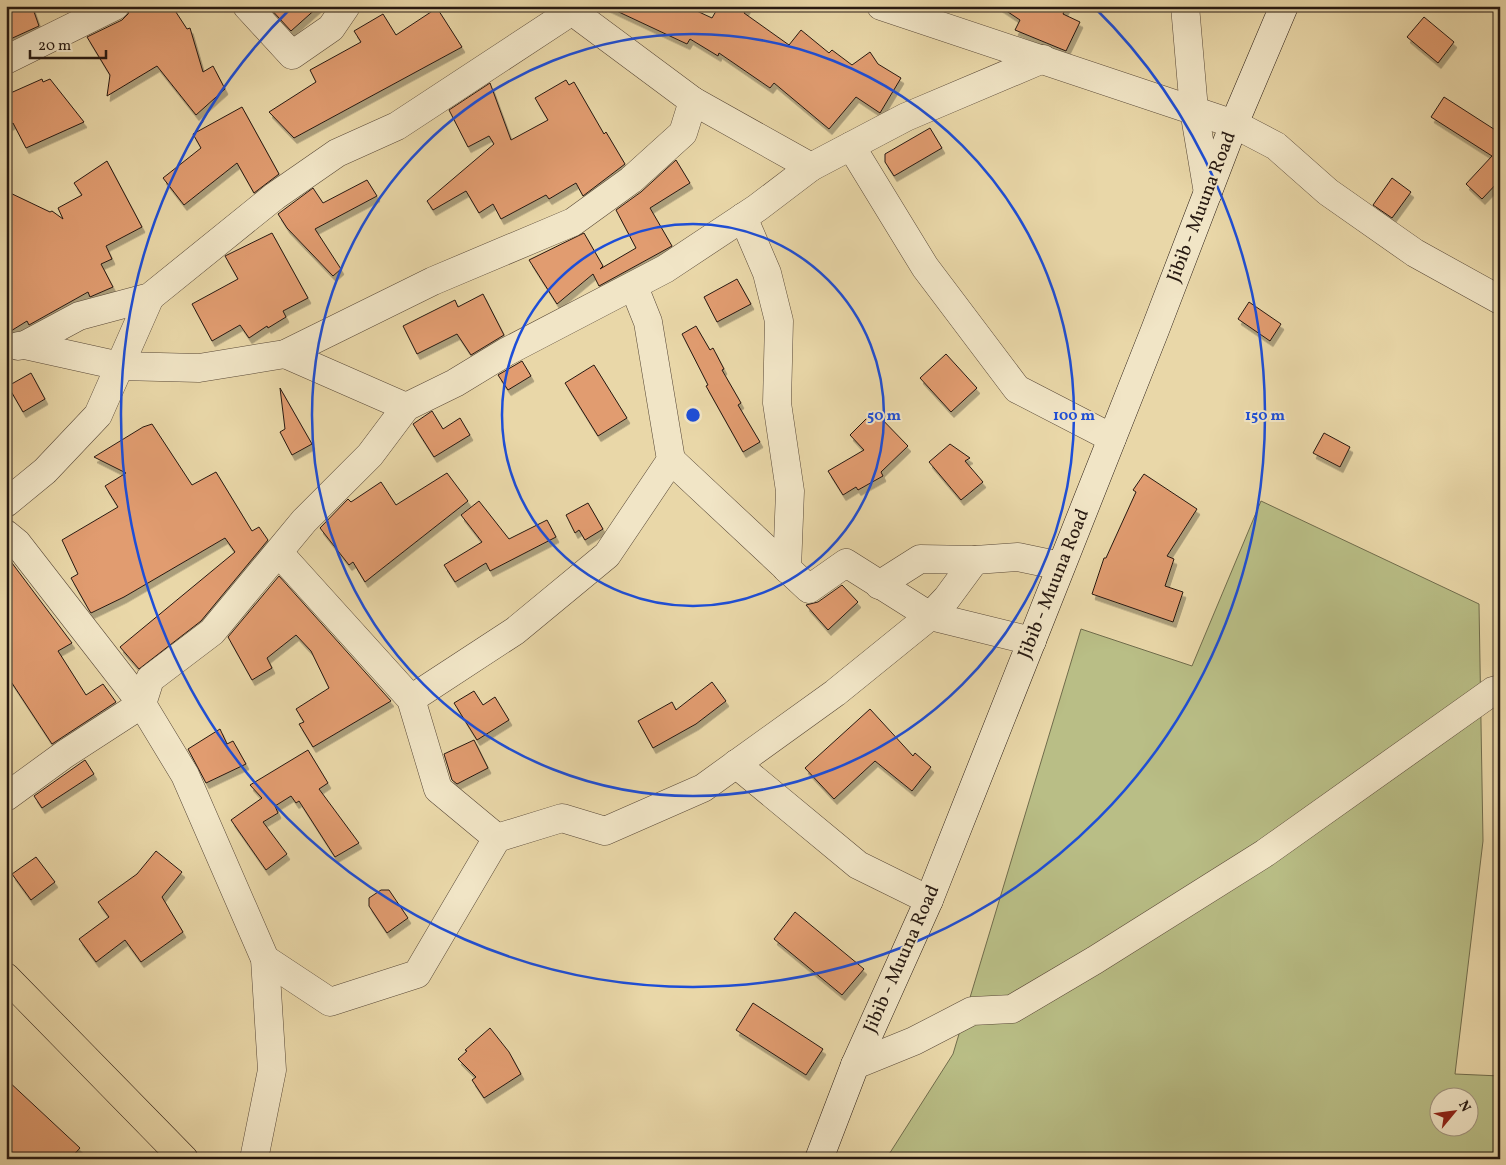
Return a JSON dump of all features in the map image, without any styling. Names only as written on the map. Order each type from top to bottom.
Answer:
[{"type":"main road","points":[[6,977],[184,1159]]},
{"type":"street","points":[[6,60],[115,6]]},
{"type":"street","points":[[247,6],[292,55],[331,28],[346,6]]},
{"type":"street","points":[[881,6],[1234,124],[1276,146],[1328,192],[1415,253],[1500,300]]},
{"type":"street","points":[[1185,6],[1194,110],[1208,193]]},
{"type":"street","name":"Jibib - Muuna Road","points":[[818,1159],[855,1065],[929,900],[1234,124],[1284,6]]},
{"type":"street","points":[[16,346],[79,316],[150,297],[275,196],[337,153],[397,126],[572,9],[693,101],[811,167]]},
{"type":"street","points":[[6,797],[65,754],[142,704],[150,679],[212,632],[304,521],[370,455],[406,406],[455,384],[506,352],[578,313],[634,287],[665,270],[743,217],[811,167],[906,116],[1043,59]]},
{"type":"street","points":[[16,346],[120,366],[199,368],[285,354],[433,281],[573,222],[630,180],[683,133],[693,101]]},
{"type":"street","points":[[851,146],[925,267],[1017,389],[1112,438]]},
{"type":"street","points":[[743,217],[767,273],[779,321],[777,402],[790,491],[787,569]]},
{"type":"street","points":[[634,287],[648,322],[671,460],[808,589],[846,563],[930,616],[1032,641]]},
{"type":"street","points":[[6,503],[45,471],[98,415],[150,297]]},
{"type":"street","points":[[285,354],[406,406]]},
{"type":"street","points":[[411,699],[515,630],[607,555],[671,460]]},
{"type":"street","points":[[6,534],[17,543],[142,704],[185,776],[265,959],[272,1070],[254,1159]]},
{"type":"street","points":[[279,553],[411,699],[438,789],[497,838]]},
{"type":"street","points":[[879,585],[920,559],[975,560],[1018,557],[1061,566]]},
{"type":"street","points":[[265,959],[330,1002],[417,974],[497,838],[562,818],[605,831],[703,788],[834,693],[930,616],[947,598],[975,560]]},
{"type":"street","points":[[855,1065],[914,1041],[972,1012],[1012,1009],[1095,960],[1265,853],[1492,692],[1500,689]]},
{"type":"street","points":[[736,764],[858,865],[929,900]]},
{"type":"green space","points":[[1261,501],[1479,604],[1483,841],[1455,1074],[1500,1076],[1500,1159],[886,1159],[953,1054],[1081,629],[1192,666]]},
{"type":"building","points":[[6,6],[32,6],[39,26],[6,41]]},
{"type":"building","points":[[131,6],[172,6],[187,29],[190,28],[203,72],[213,66],[225,89],[196,115],[157,66],[107,96],[110,75],[87,37],[122,20],[128,14]]},
{"type":"building","points":[[268,6],[319,6],[291,31]]},
{"type":"building","points":[[606,6],[686,6],[712,18],[719,6],[748,6],[744,13],[789,45],[801,30],[829,53],[832,50],[852,65],[870,52],[878,64],[901,78],[880,113],[856,97],[829,129],[774,83],[770,88],[719,53],[718,56],[690,39],[687,44]]},
{"type":"building","points":[[999,6],[1067,6],[1063,14],[1080,22],[1066,51],[1015,30],[1020,20]]},
{"type":"building","points":[[437,8],[462,47],[294,138],[269,112],[316,82],[310,70],[361,42],[354,31],[383,14],[396,35]]},
{"type":"building","points":[[1424,17],[1454,42],[1438,63],[1407,37]]},
{"type":"building","points":[[42,79],[43,82],[50,79],[84,122],[26,148],[13,123],[6,127],[6,95]]},
{"type":"building","points":[[566,80],[569,85],[574,82],[604,134],[606,132],[625,164],[583,196],[576,183],[549,199],[546,195],[501,219],[493,204],[479,213],[466,191],[433,210],[427,201],[494,144],[489,136],[468,147],[449,110],[490,83],[511,140],[548,120],[535,98]]},
{"type":"building","points":[[1444,97],[1500,133],[1500,180],[1482,199],[1466,184],[1492,156],[1431,117]]},
{"type":"building","points":[[242,107],[279,174],[254,193],[237,163],[184,205],[163,178],[201,148],[193,134]]},
{"type":"building","points":[[930,128],[942,148],[894,176],[885,162],[885,154]]},
{"type":"building","points":[[676,160],[690,183],[650,208],[672,246],[599,286],[593,274],[557,304],[529,260],[584,233],[603,266],[600,269],[636,248],[616,210],[641,192]]},
{"type":"building","points":[[107,161],[142,227],[106,246],[112,259],[101,264],[113,287],[90,297],[88,292],[29,325],[27,321],[6,334],[6,191],[50,212],[52,211],[63,219],[58,208],[82,195],[74,183]]},
{"type":"building","points":[[1392,178],[1411,192],[1392,218],[1373,205]]},
{"type":"building","points":[[367,180],[377,196],[315,229],[341,269],[333,276],[287,228],[278,214],[313,188],[323,203]]},
{"type":"building","points":[[272,233],[308,298],[283,311],[286,317],[268,328],[267,326],[249,338],[240,325],[212,341],[192,304],[238,279],[225,256]]},
{"type":"building","points":[[737,279],[751,304],[717,322],[704,297]]},
{"type":"building","points":[[483,294],[504,335],[471,355],[457,334],[417,354],[403,326],[455,300],[458,307]]},
{"type":"building","points":[[1249,302],[1281,324],[1270,341],[1238,319]]},
{"type":"building","points":[[696,326],[710,350],[713,348],[724,369],[722,370],[741,403],[738,405],[760,442],[743,452],[706,386],[708,385],[682,334]]},
{"type":"building","points":[[946,354],[977,388],[951,412],[920,378]]},
{"type":"building","points":[[522,361],[531,376],[508,390],[498,375]]},
{"type":"building","points":[[594,365],[627,418],[598,436],[565,383]]},
{"type":"building","points":[[31,373],[45,399],[23,412],[8,386]]},
{"type":"building","points":[[280,388],[312,444],[292,455],[280,432],[285,429]]},
{"type":"building","points":[[432,411],[443,429],[460,418],[470,435],[434,457],[413,424]]},
{"type":"building","points":[[874,411],[908,446],[881,472],[883,476],[858,490],[856,487],[843,495],[828,471],[864,450],[850,435]]},
{"type":"building","points":[[152,424],[192,485],[216,472],[252,531],[259,527],[268,540],[201,621],[139,669],[120,647],[235,552],[225,538],[124,597],[91,613],[89,610],[71,578],[78,574],[62,540],[118,507],[105,486],[126,473],[94,457],[143,427]]},
{"type":"building","points":[[1324,433],[1350,447],[1340,467],[1313,453]]},
{"type":"building","points":[[950,444],[970,458],[965,461],[983,482],[961,500],[929,462]]},
{"type":"building","points":[[447,473],[468,501],[365,582],[353,562],[349,565],[320,528],[348,499],[351,502],[381,482],[396,505]]},
{"type":"building","points":[[1144,474],[1197,509],[1167,556],[1174,559],[1165,586],[1183,592],[1173,622],[1092,594],[1104,558],[1106,558],[1136,492],[1133,490]]},
{"type":"building","points":[[479,501],[509,539],[547,520],[556,537],[490,571],[486,563],[455,582],[444,565],[482,542],[461,515]]},
{"type":"building","points":[[588,503],[603,529],[585,540],[579,530],[575,533],[566,515]]},
{"type":"building","points":[[6,555],[72,643],[58,651],[86,695],[103,684],[116,702],[52,744],[6,674]]},
{"type":"building","points":[[279,576],[391,701],[313,747],[299,724],[304,722],[296,709],[329,688],[311,651],[296,635],[267,658],[272,668],[252,680],[228,637]]},
{"type":"building","points":[[842,585],[858,602],[828,630],[806,605],[818,602]]},
{"type":"building","points":[[712,682],[726,701],[696,724],[653,748],[638,721],[672,702],[676,710]]},
{"type":"building","points":[[474,691],[483,705],[495,697],[509,720],[477,740],[454,703]]},
{"type":"building","points":[[870,709],[913,756],[915,753],[931,767],[912,791],[875,761],[834,799],[805,768]]},
{"type":"building","points":[[220,729],[227,744],[233,741],[246,764],[206,783],[188,749]]},
{"type":"building","points":[[474,740],[488,768],[457,784],[452,780],[444,754]]},
{"type":"building","points":[[308,750],[328,783],[319,789],[359,843],[335,857],[299,801],[296,803],[291,796],[275,806],[278,813],[263,822],[287,854],[266,870],[231,820],[262,798],[250,785]]},
{"type":"building","points":[[85,760],[94,774],[42,808],[34,796]]},
{"type":"building","points":[[156,851],[182,872],[162,897],[183,932],[141,962],[125,940],[96,962],[79,939],[109,917],[98,902],[137,874]]},
{"type":"building","points":[[36,857],[55,882],[31,900],[12,874]]},
{"type":"building","points":[[381,890],[389,890],[408,918],[387,933],[369,906],[369,898]]},
{"type":"building","points":[[795,912],[864,969],[842,995],[774,939]]},
{"type":"building","points":[[753,1003],[823,1049],[806,1075],[736,1030]]},
{"type":"building","points":[[490,1028],[509,1052],[521,1074],[484,1098],[472,1080],[476,1077],[458,1059],[467,1051],[465,1050]]},
{"type":"building","points":[[6,1079],[80,1148],[70,1159],[6,1159]]}]
